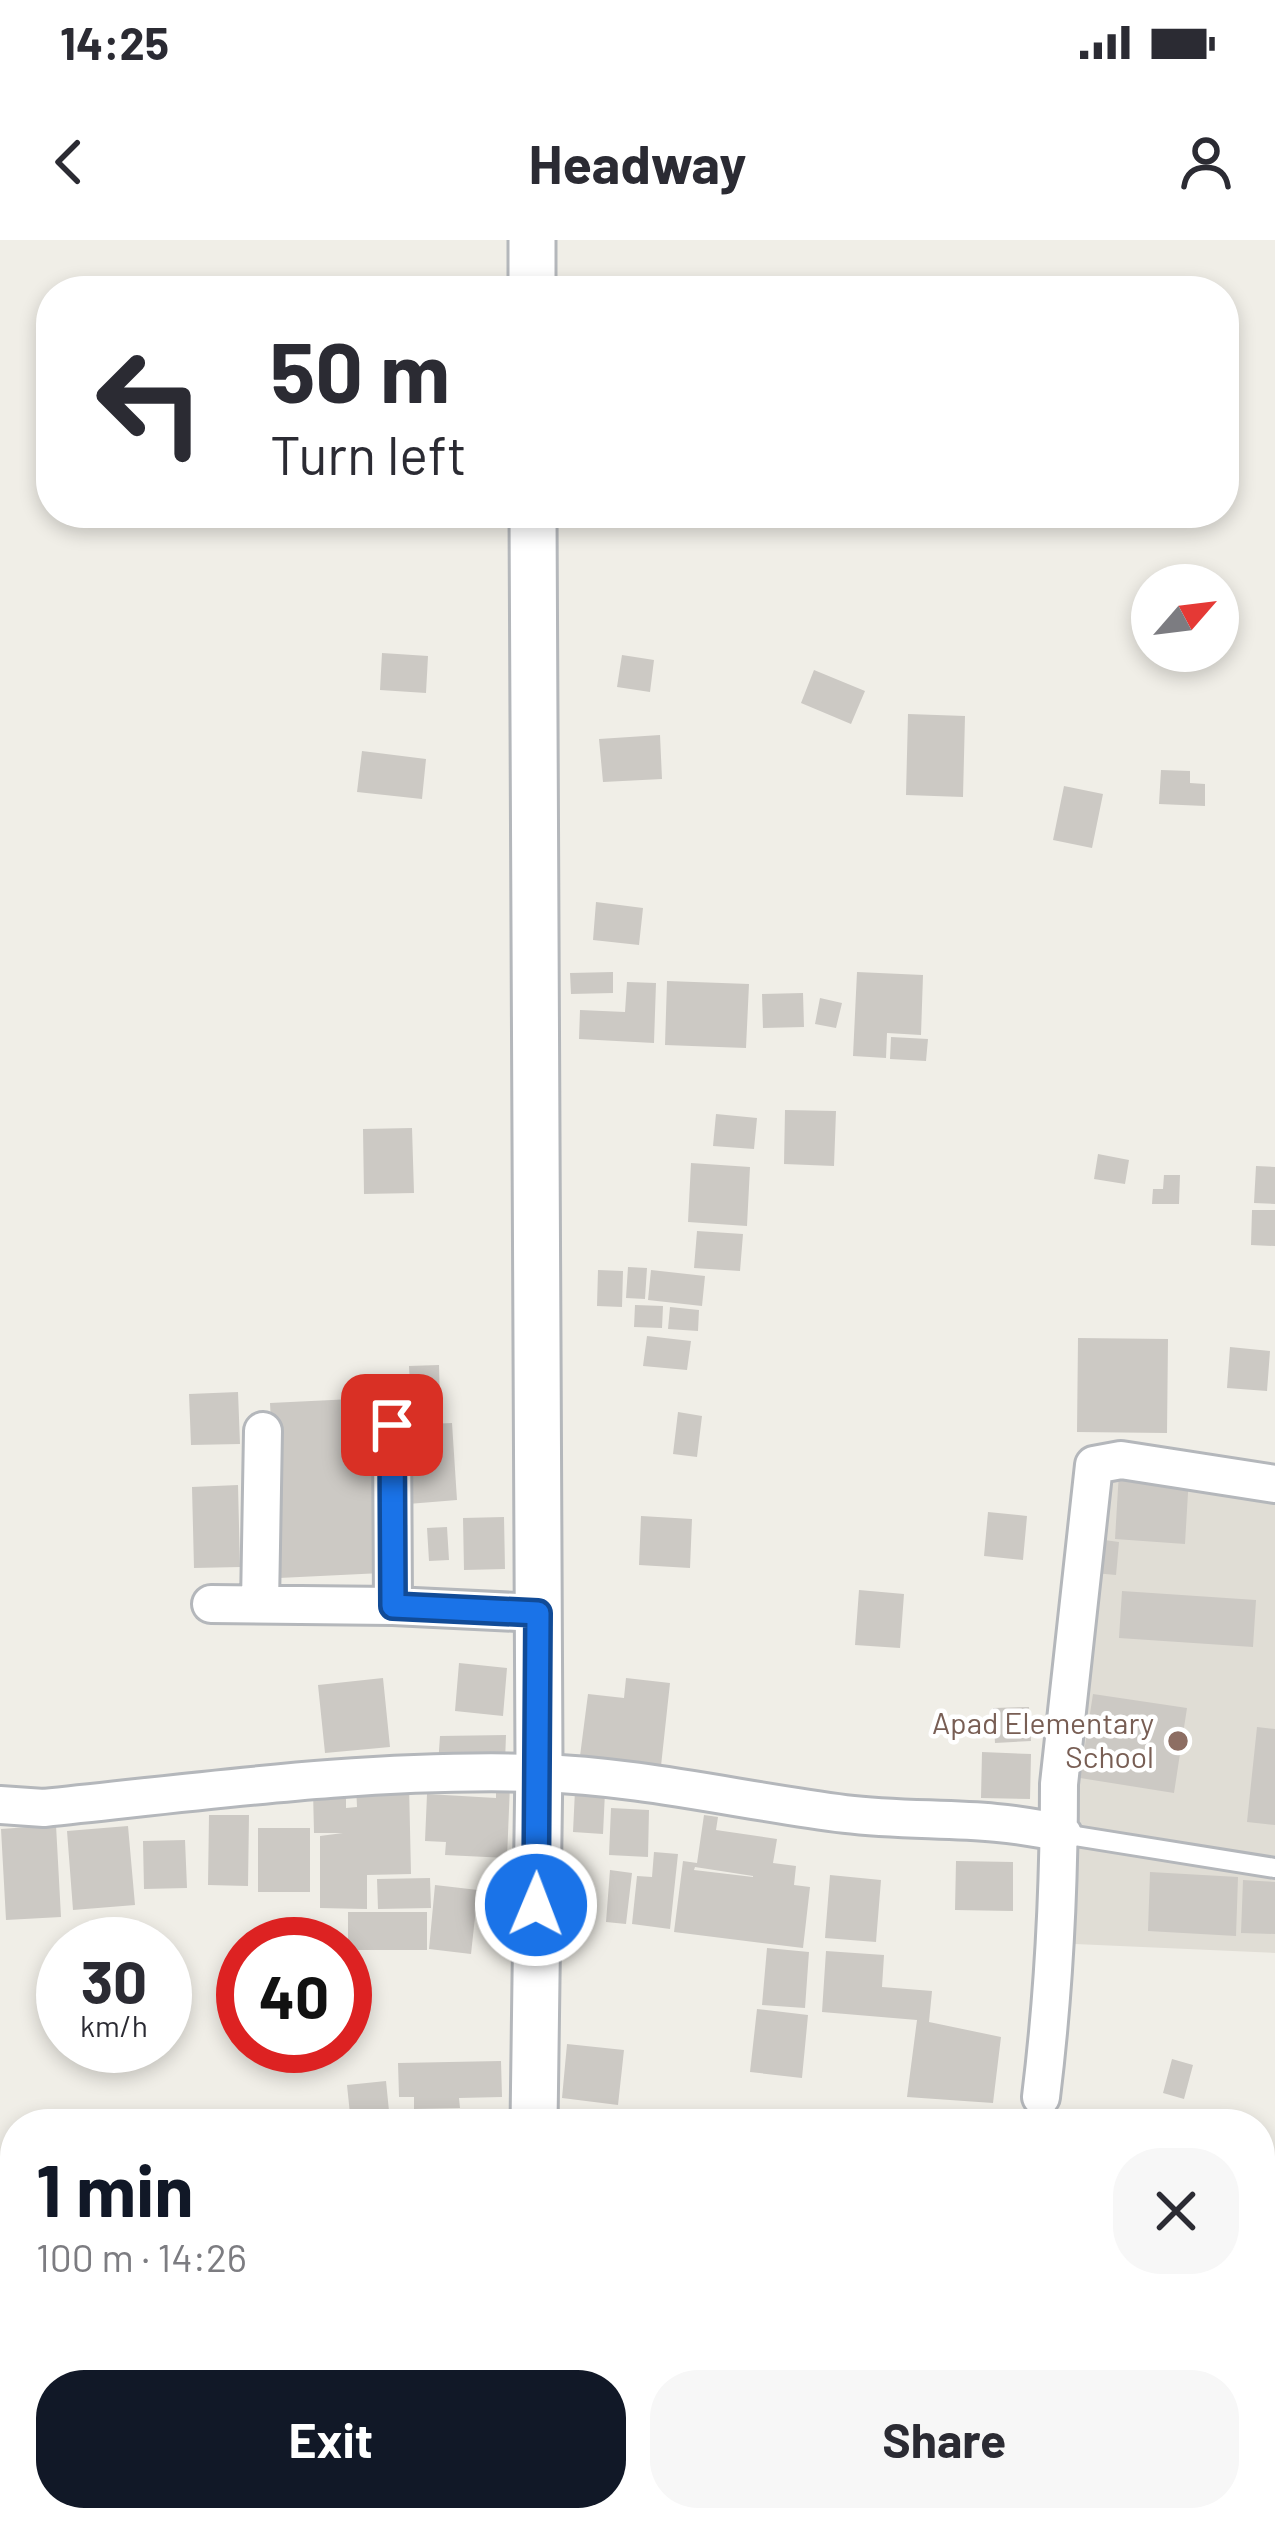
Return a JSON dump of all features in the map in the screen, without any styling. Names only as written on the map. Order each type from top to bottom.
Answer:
[{"type":"street","points":[[532,240],[532,276]]},
{"type":"street","points":[[533,528],[538,1613],[534,2109]]},
{"type":"street","points":[[392,1425],[393,1606]]},
{"type":"street","points":[[260,1604],[263,1431]]},
{"type":"street","points":[[1041,2097],[1063,1834],[1059,1784],[1094,1465],[1121,1460],[1275,1484]]},
{"type":"street","points":[[211,1604],[538,1613]]},
{"type":"street","points":[[0,1805],[44,1808],[340,1777],[538,1773],[708,1790],[848,1814],[1020,1823],[1063,1834]]},
{"type":"lane","points":[[1063,1834],[1275,1868]]},
{"type":"shaded area","name":"Apad Elementary School","points":[[1100,1471],[1275,1486],[1275,1953],[1075,1944],[1072,1881]]},
{"type":"building","points":[[382,653],[428,656],[426,693],[380,690]]},
{"type":"building","points":[[622,655],[654,660],[650,692],[617,687]]},
{"type":"building","points":[[814,670],[865,691],[851,724],[801,703]]},
{"type":"building","points":[[908,714],[965,716],[963,797],[906,795]]},
{"type":"building","points":[[660,735],[662,779],[603,782],[599,739]]},
{"type":"building","points":[[362,751],[426,759],[422,799],[357,792]]},
{"type":"building","points":[[1161,770],[1190,771],[1190,783],[1205,784],[1205,806],[1159,804]]},
{"type":"building","points":[[1064,786],[1103,794],[1092,848],[1053,840]]},
{"type":"building","points":[[596,902],[643,908],[639,945],[593,940]]},
{"type":"building","points":[[613,972],[613,993],[571,994],[570,973]]},
{"type":"building","points":[[857,972],[923,975],[921,1035],[887,1033],[886,1058],[853,1056]]},
{"type":"building","points":[[667,981],[749,984],[746,1048],[665,1045]]},
{"type":"building","points":[[627,982],[656,983],[654,1043],[579,1039],[580,1010],[625,1012]]},
{"type":"building","points":[[803,993],[804,1027],[763,1028],[762,994]]},
{"type":"building","points":[[820,998],[842,1003],[836,1028],[815,1024]]},
{"type":"building","points":[[891,1037],[928,1039],[926,1061],[890,1059]]},
{"type":"building","points":[[785,1110],[836,1111],[834,1166],[784,1164]]},
{"type":"building","points":[[716,1114],[757,1118],[754,1149],[713,1146]]},
{"type":"building","points":[[412,1128],[414,1193],[364,1194],[363,1129]]},
{"type":"building","points":[[1098,1154],[1129,1160],[1125,1184],[1094,1179]]},
{"type":"building","points":[[691,1163],[750,1167],[747,1226],[688,1222]]},
{"type":"building","points":[[1256,1166],[1275,1167],[1275,1204],[1254,1203]]},
{"type":"building","points":[[1164,1175],[1180,1175],[1179,1204],[1152,1204],[1153,1189],[1163,1189]]},
{"type":"building","points":[[1252,1210],[1275,1210],[1275,1246],[1251,1245]]},
{"type":"building","points":[[697,1231],[743,1234],[740,1271],[694,1268]]},
{"type":"building","points":[[628,1267],[647,1268],[645,1299],[626,1298]]},
{"type":"building","points":[[598,1270],[623,1271],[622,1307],[597,1306]]},
{"type":"building","points":[[651,1270],[705,1276],[702,1306],[648,1300]]},
{"type":"building","points":[[635,1305],[663,1306],[662,1328],[634,1327]]},
{"type":"building","points":[[670,1307],[699,1310],[698,1331],[668,1329]]},
{"type":"building","points":[[647,1336],[691,1341],[687,1370],[643,1366]]},
{"type":"building","points":[[1078,1338],[1168,1339],[1167,1433],[1077,1432]]},
{"type":"building","points":[[1230,1347],[1270,1351],[1267,1391],[1227,1388]]},
{"type":"building","points":[[439,1365],[440,1403],[411,1405],[409,1366]]},
{"type":"building","points":[[238,1392],[240,1444],[191,1445],[189,1394]]},
{"type":"building","points":[[373,1398],[382,1573],[279,1578],[270,1403]]},
{"type":"building","points":[[678,1412],[702,1416],[697,1457],[673,1454]]},
{"type":"building","points":[[452,1423],[457,1500],[408,1504],[402,1425]]},
{"type":"building","points":[[1119,1472],[1189,1476],[1185,1544],[1115,1539]]},
{"type":"building","points":[[238,1485],[240,1567],[194,1568],[192,1487]]},
{"type":"building","points":[[988,1512],[1027,1516],[1023,1560],[984,1556]]},
{"type":"building","points":[[641,1516],[692,1519],[690,1568],[639,1565]]},
{"type":"building","points":[[504,1517],[505,1569],[464,1570],[463,1518]]},
{"type":"building","points":[[447,1527],[449,1560],[429,1561],[427,1528]]},
{"type":"building","points":[[1097,1539],[1119,1542],[1116,1575],[1094,1573]]},
{"type":"building","points":[[859,1590],[904,1594],[900,1648],[855,1645]]},
{"type":"building","points":[[1122,1591],[1256,1600],[1253,1647],[1119,1638]]},
{"type":"building","points":[[459,1663],[507,1668],[503,1716],[455,1711]]},
{"type":"building","points":[[383,1678],[390,1747],[325,1753],[318,1685]]},
{"type":"building","points":[[626,1678],[670,1683],[661,1766],[580,1756],[588,1694],[624,1698]]},
{"type":"building","points":[[1093,1694],[1187,1708],[1174,1793],[1080,1778]]},
{"type":"building","points":[[1029,1707],[1031,1741],[995,1743],[993,1708]]},
{"type":"building","points":[[1257,1727],[1275,1729],[1275,1825],[1247,1822]]},
{"type":"building","points":[[506,1735],[505,1762],[438,1765],[440,1736]]},
{"type":"building","points":[[982,1752],[1031,1754],[1030,1799],[981,1798]]},
{"type":"building","points":[[409,1784],[411,1874],[367,1875],[367,1909],[320,1908],[320,1836],[343,1833],[314,1833],[313,1791],[346,1790],[346,1808],[357,1807],[356,1785]]},
{"type":"building","points":[[496,1784],[510,1785],[507,1858],[445,1855],[446,1842],[425,1841],[427,1794],[496,1798]]},
{"type":"building","points":[[575,1790],[605,1792],[603,1834],[573,1832]]},
{"type":"building","points":[[611,1808],[649,1810],[648,1857],[609,1855]]},
{"type":"building","points":[[209,1815],[249,1815],[248,1886],[208,1885]]},
{"type":"building","points":[[704,1815],[718,1817],[716,1830],[777,1839],[773,1863],[796,1866],[794,1885],[810,1887],[803,1948],[674,1932],[683,1861],[697,1863]],"holes":[[[695,1867],[753,1877],[694,1870]]]},
{"type":"building","points":[[56,1825],[61,1917],[6,1920],[1,1829]]},
{"type":"building","points":[[128,1826],[135,1905],[73,1910],[67,1831]]},
{"type":"building","points":[[258,1828],[310,1828],[310,1892],[258,1892]]},
{"type":"building","points":[[185,1840],[187,1888],[144,1889],[143,1841]]},
{"type":"building","points":[[654,1852],[678,1854],[670,1929],[632,1924],[637,1876],[652,1877]]},
{"type":"building","points":[[956,1861],[1013,1862],[1013,1911],[955,1910]]},
{"type":"building","points":[[610,1870],[632,1873],[626,1924],[606,1922]]},
{"type":"building","points":[[1150,1872],[1238,1877],[1236,1936],[1148,1931]]},
{"type":"building","points":[[830,1875],[881,1880],[876,1942],[825,1938]]},
{"type":"building","points":[[430,1878],[431,1908],[378,1909],[377,1879]]},
{"type":"building","points":[[1243,1880],[1275,1882],[1275,1934],[1241,1933]]},
{"type":"building","points":[[435,1885],[478,1890],[471,1954],[429,1949]]},
{"type":"building","points":[[348,1912],[427,1912],[427,1950],[372,1950],[372,1917],[348,1917]]},
{"type":"building","points":[[767,1948],[809,1952],[805,2008],[762,2005]]},
{"type":"building","points":[[826,1951],[884,1955],[882,1987],[932,1991],[929,2022],[1001,2037],[993,2103],[907,2097],[917,2020],[822,2012]]},
{"type":"building","points":[[757,2009],[808,2015],[802,2078],[750,2072]]},
{"type":"building","points":[[567,2044],[624,2050],[618,2105],[562,2098]]},
{"type":"building","points":[[1172,2059],[1193,2065],[1184,2099],[1163,2093]]},
{"type":"building","points":[[501,2061],[502,2097],[459,2098],[460,2108],[414,2109],[414,2097],[399,2097],[398,2063]]},
{"type":"building","points":[[386,2081],[389,2109],[349,2109],[347,2085]]},
{"type":"place","name":"Apad Elementary School","points":[[1178,1741]]},
{"type":"route","points":[[392,1425],[393,1606],[538,1613],[536,1905]]}]
